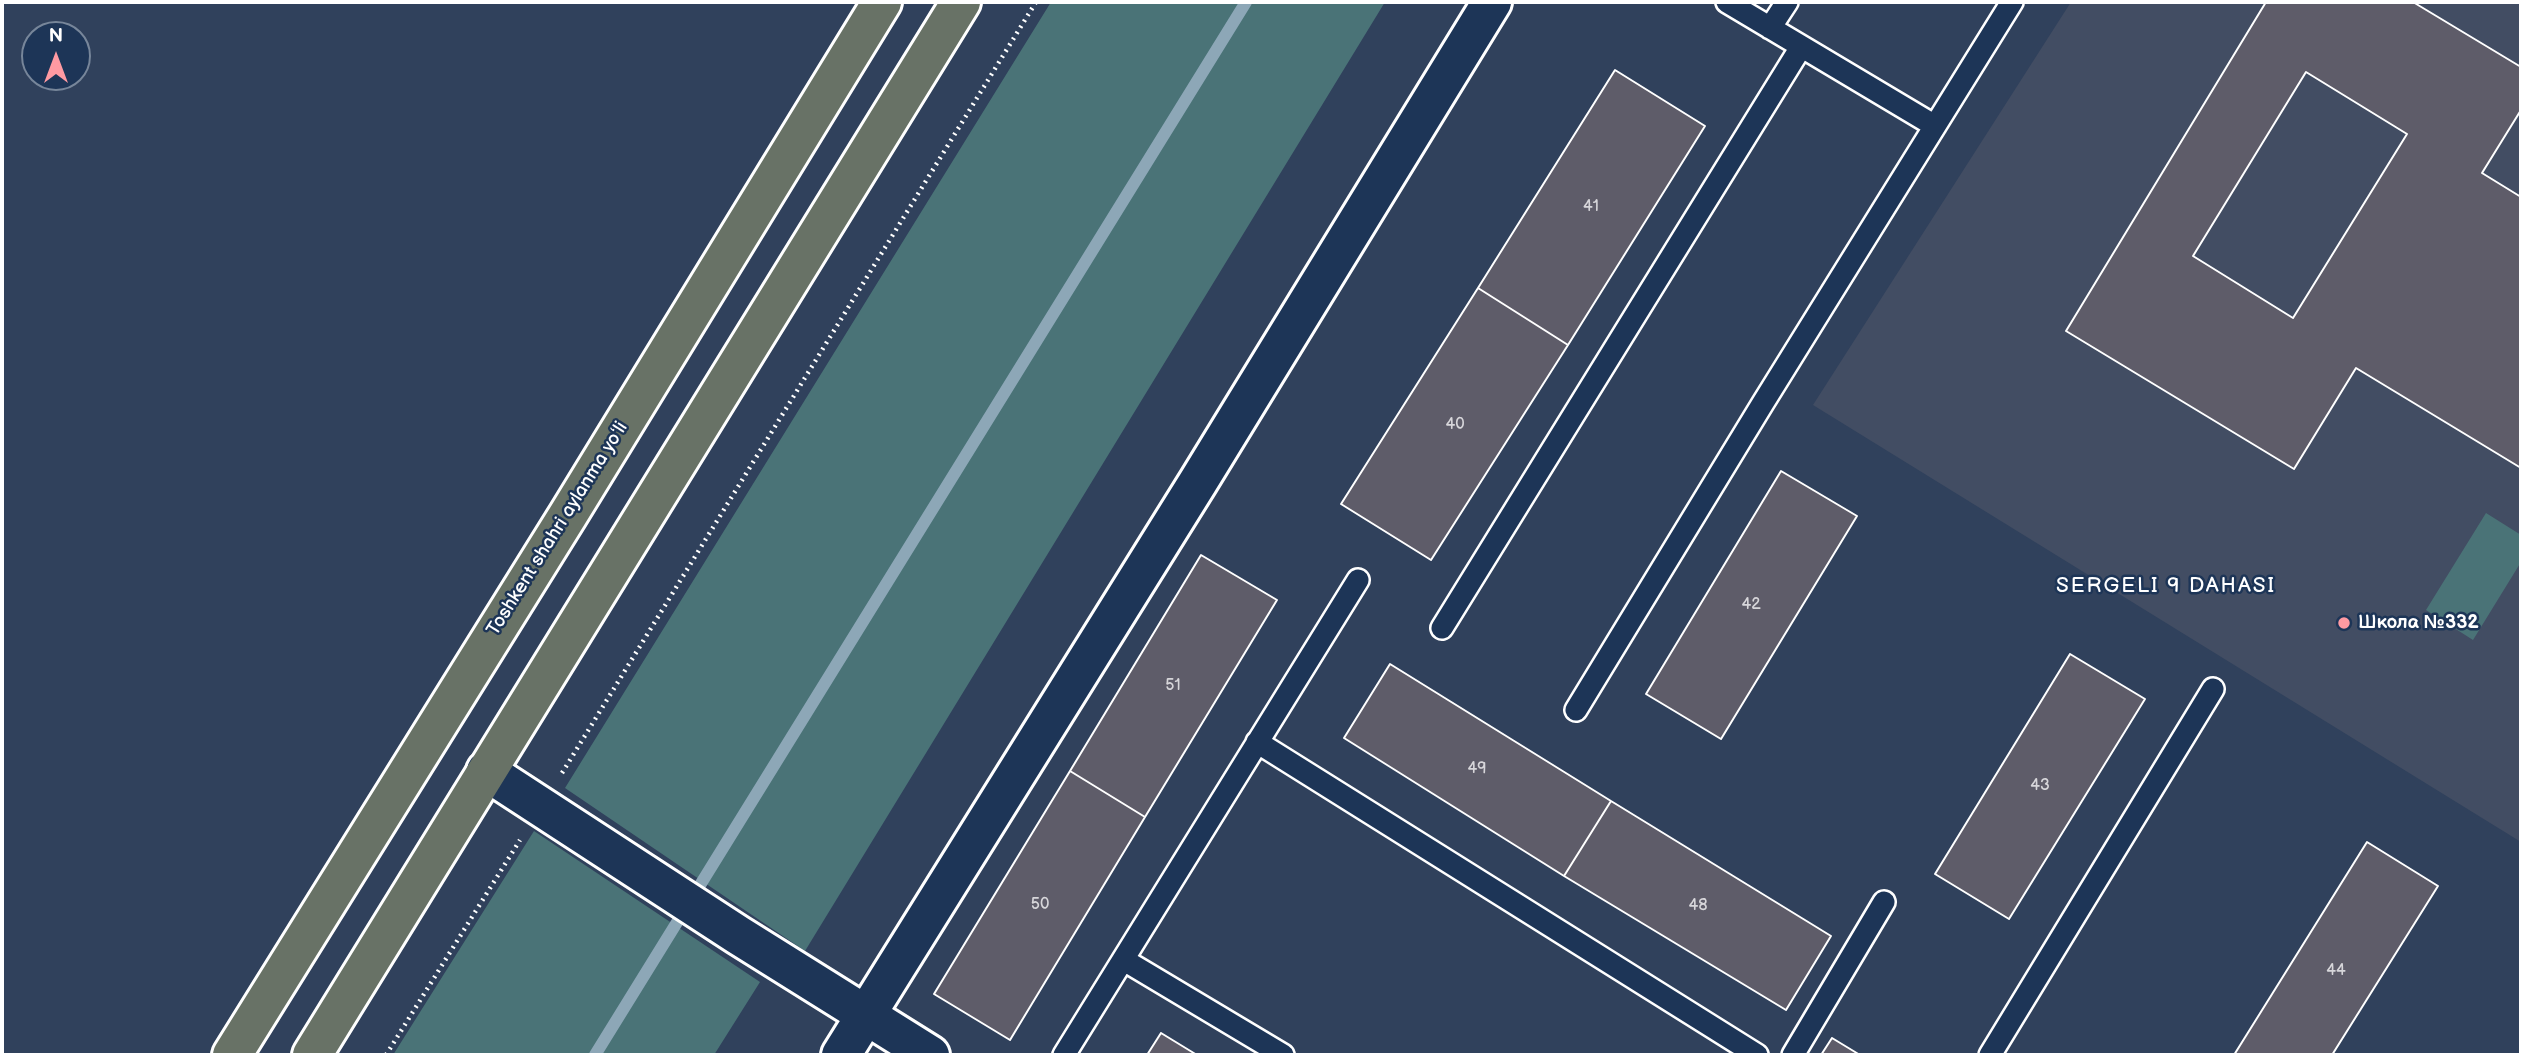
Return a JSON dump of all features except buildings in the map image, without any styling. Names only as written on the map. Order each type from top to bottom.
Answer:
[{"type":"highway","name":"Toshkent shahri aylanma yoʻli","points":[[232,1055],[568,516],[882,2]]},
{"type":"highway","points":[[312,1055],[961,2]]},
{"type":"street","points":[[841,1055],[1492,2]]},
{"type":"street","points":[[486,771],[738,935],[930,1055]]},
{"type":"lane","points":[[1727,2],[1935,126]]},
{"type":"lane","points":[[1770,28],[1787,2]]},
{"type":"lane","points":[[1576,710],[2012,2]]},
{"type":"lane","points":[[1442,628],[1801,47]]},
{"type":"lane","points":[[1064,1055],[1358,580]]},
{"type":"lane","points":[[1990,1055],[2213,689]]},
{"type":"lane","points":[[1257,742],[1757,1055]]},
{"type":"lane","points":[[1793,1055],[1884,902]]},
{"type":"lane","points":[[1124,960],[1283,1055]]},
{"type":"path","points":[[386,1055],[1036,2]]},
{"type":"shaded area","name":"Школа №332","points":[[2071,2],[2521,2],[2521,842],[1813,405]]},
{"type":"green space","points":[[1051,2],[1385,2],[805,951],[565,788]]},
{"type":"green space","points":[[2486,513],[2521,535],[2521,562],[2473,640],[2426,610]]},
{"type":"green space","points":[[534,831],[760,982],[714,1055],[393,1055]]},
{"type":"waterway","points":[[595,1055],[1246,2]]},
{"type":"place","name":"Школа №332","points":[[2344,623]]},
{"type":"district","name":"SERGELI 9 DAHASI","points":[[2166,587]]}]
